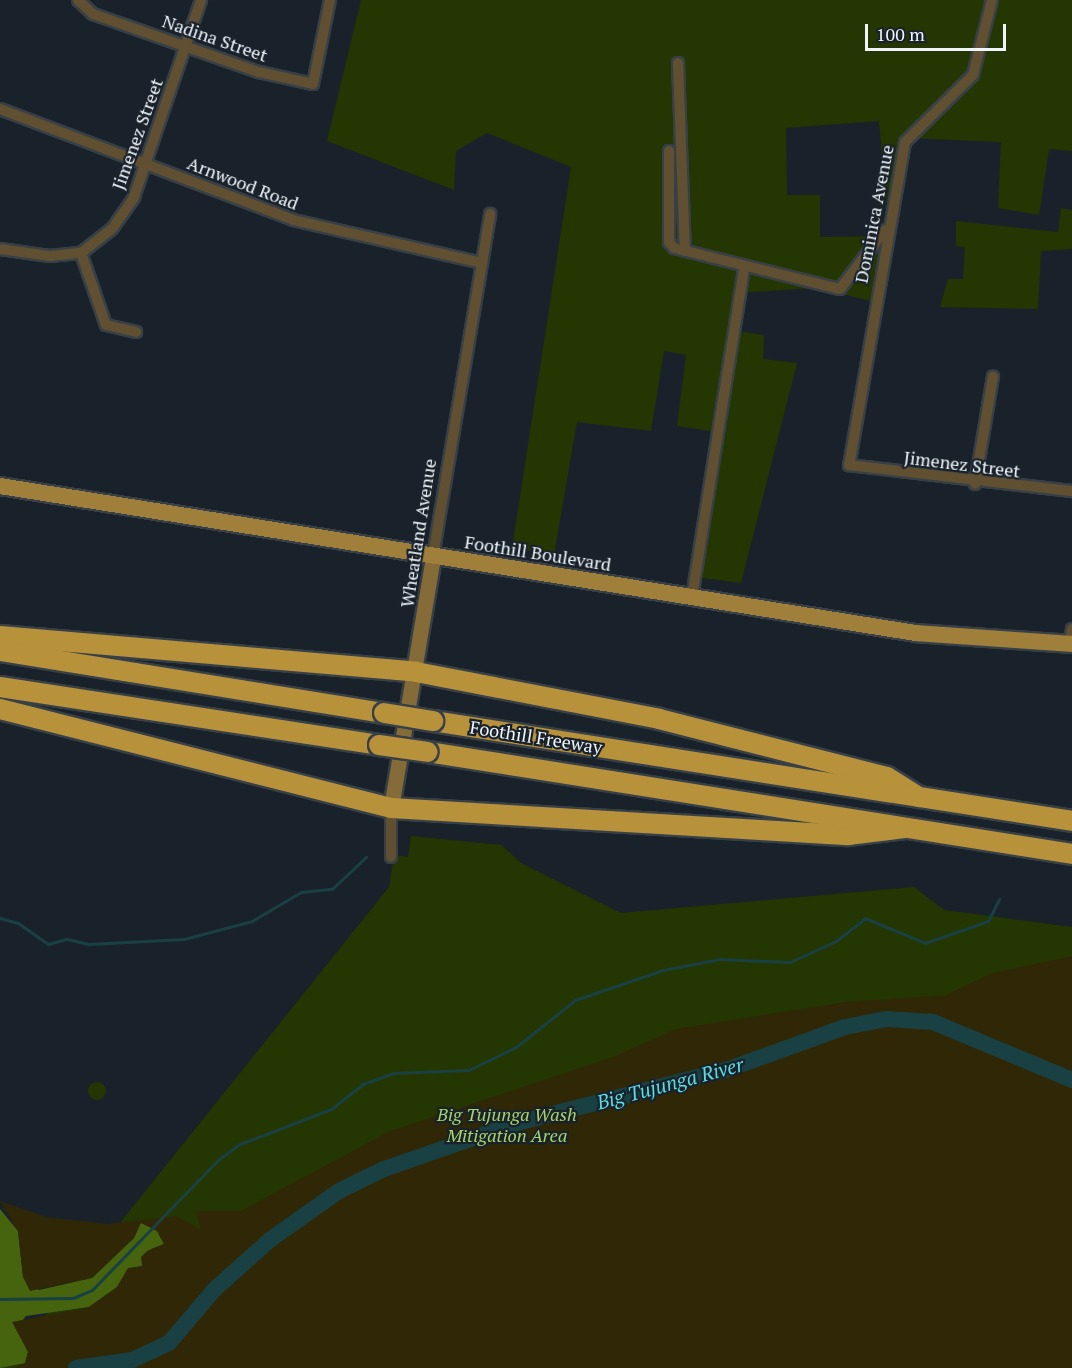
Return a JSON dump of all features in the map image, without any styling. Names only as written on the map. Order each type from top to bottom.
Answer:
[{"type":"highway","points":[[0,636],[416,672],[659,719],[887,777],[919,797]]},
{"type":"highway","name":"Foothill Freeway","points":[[0,651],[1072,821]]},
{"type":"highway","name":"Foothill Freeway","points":[[0,687],[1072,854]]},
{"type":"highway","points":[[0,709],[391,808],[848,834],[905,828]]},
{"type":"main road","name":"Foothill Boulevard","points":[[0,486],[916,633],[1071,639]]},
{"type":"street","name":"Jimenez Street","points":[[81,253],[112,230],[134,196],[201,0]]},
{"type":"street","name":"Nadina Street","points":[[78,1],[93,14],[186,46],[313,84],[330,0]]},
{"type":"street","name":"Dominica Avenue","points":[[849,465],[887,229],[905,142],[973,75],[992,0]]},
{"type":"street","points":[[678,63],[685,251]]},
{"type":"street","name":"Arnwood Road","points":[[0,109],[293,220],[482,262]]},
{"type":"street","points":[[669,151],[669,242],[685,251],[744,268],[840,289],[887,229]]},
{"type":"street","name":"Wheatland Avenue","points":[[391,857],[391,808],[416,672],[490,214]]},
{"type":"street","points":[[0,249],[50,256],[81,253],[106,325],[136,332]]},
{"type":"street","points":[[692,597],[744,268]]},
{"type":"street","points":[[975,484],[993,376]]},
{"type":"street","name":"Jimenez Street","points":[[849,465],[975,484],[1072,491]]},
{"type":"green space","points":[[361,0],[1072,0],[1072,151],[1049,149],[1039,215],[998,208],[1001,142],[905,138],[886,204],[879,121],[786,128],[787,195],[820,195],[820,237],[883,236],[875,302],[817,288],[735,293],[736,331],[764,335],[763,359],[797,363],[741,583],[695,577],[717,432],[677,426],[686,355],[664,351],[651,431],[577,422],[554,555],[512,548],[571,167],[487,133],[456,151],[454,190],[327,141]]},
{"type":"green space","points":[[1061,208],[1072,210],[1072,249],[1041,251],[1038,309],[940,307],[948,279],[963,279],[965,247],[956,246],[956,221],[1058,232]]},
{"type":"green space","name":"Big Tujunga Wash Mitigation Area","points":[[411,836],[501,845],[521,863],[621,913],[914,887],[944,910],[1072,927],[1072,1368],[0,1368],[0,1289],[31,1334],[389,887],[394,855],[408,857]]},
{"type":"green space","points":[[97,1082],[103,1085],[106,1091],[103,1097],[97,1100],[91,1097],[88,1091],[91,1085]]},
{"type":"green space","points":[[0,1209],[18,1231],[23,1277],[39,1290],[92,1278],[134,1238],[141,1222],[157,1231],[164,1244],[151,1249],[142,1266],[128,1269],[117,1287],[89,1307],[26,1316],[17,1327],[28,1352],[25,1363],[0,1368]]},
{"type":"sand","name":"Big Tujunga Wash Mitigation Area","points":[[1072,956],[1072,1368],[14,1368],[25,1363],[28,1352],[12,1322],[89,1307],[117,1287],[128,1268],[142,1266],[141,1257],[147,1251],[164,1244],[157,1231],[141,1223],[134,1238],[92,1278],[30,1291],[23,1277],[18,1231],[0,1201],[46,1217],[107,1224],[177,1216],[201,1230],[195,1211],[241,1211],[388,1132],[613,1057],[676,1029],[846,1002],[946,995],[993,973]]},
{"type":"waterway","points":[[0,918],[18,923],[48,944],[67,939],[89,944],[184,939],[252,921],[301,892],[332,889],[366,857]]},
{"type":"waterway","points":[[0,1299],[73,1298],[92,1290],[219,1159],[240,1144],[331,1109],[363,1084],[393,1073],[469,1070],[516,1047],[575,1000],[663,970],[720,959],[790,962],[836,941],[865,918],[925,943],[988,921],[999,899]]},
{"type":"waterway","name":"Big Tujunga River","points":[[76,1368],[132,1360],[169,1343],[215,1289],[271,1239],[339,1191],[384,1169],[517,1123],[729,1069],[845,1027],[887,1019],[933,1022],[1072,1080]]}]
